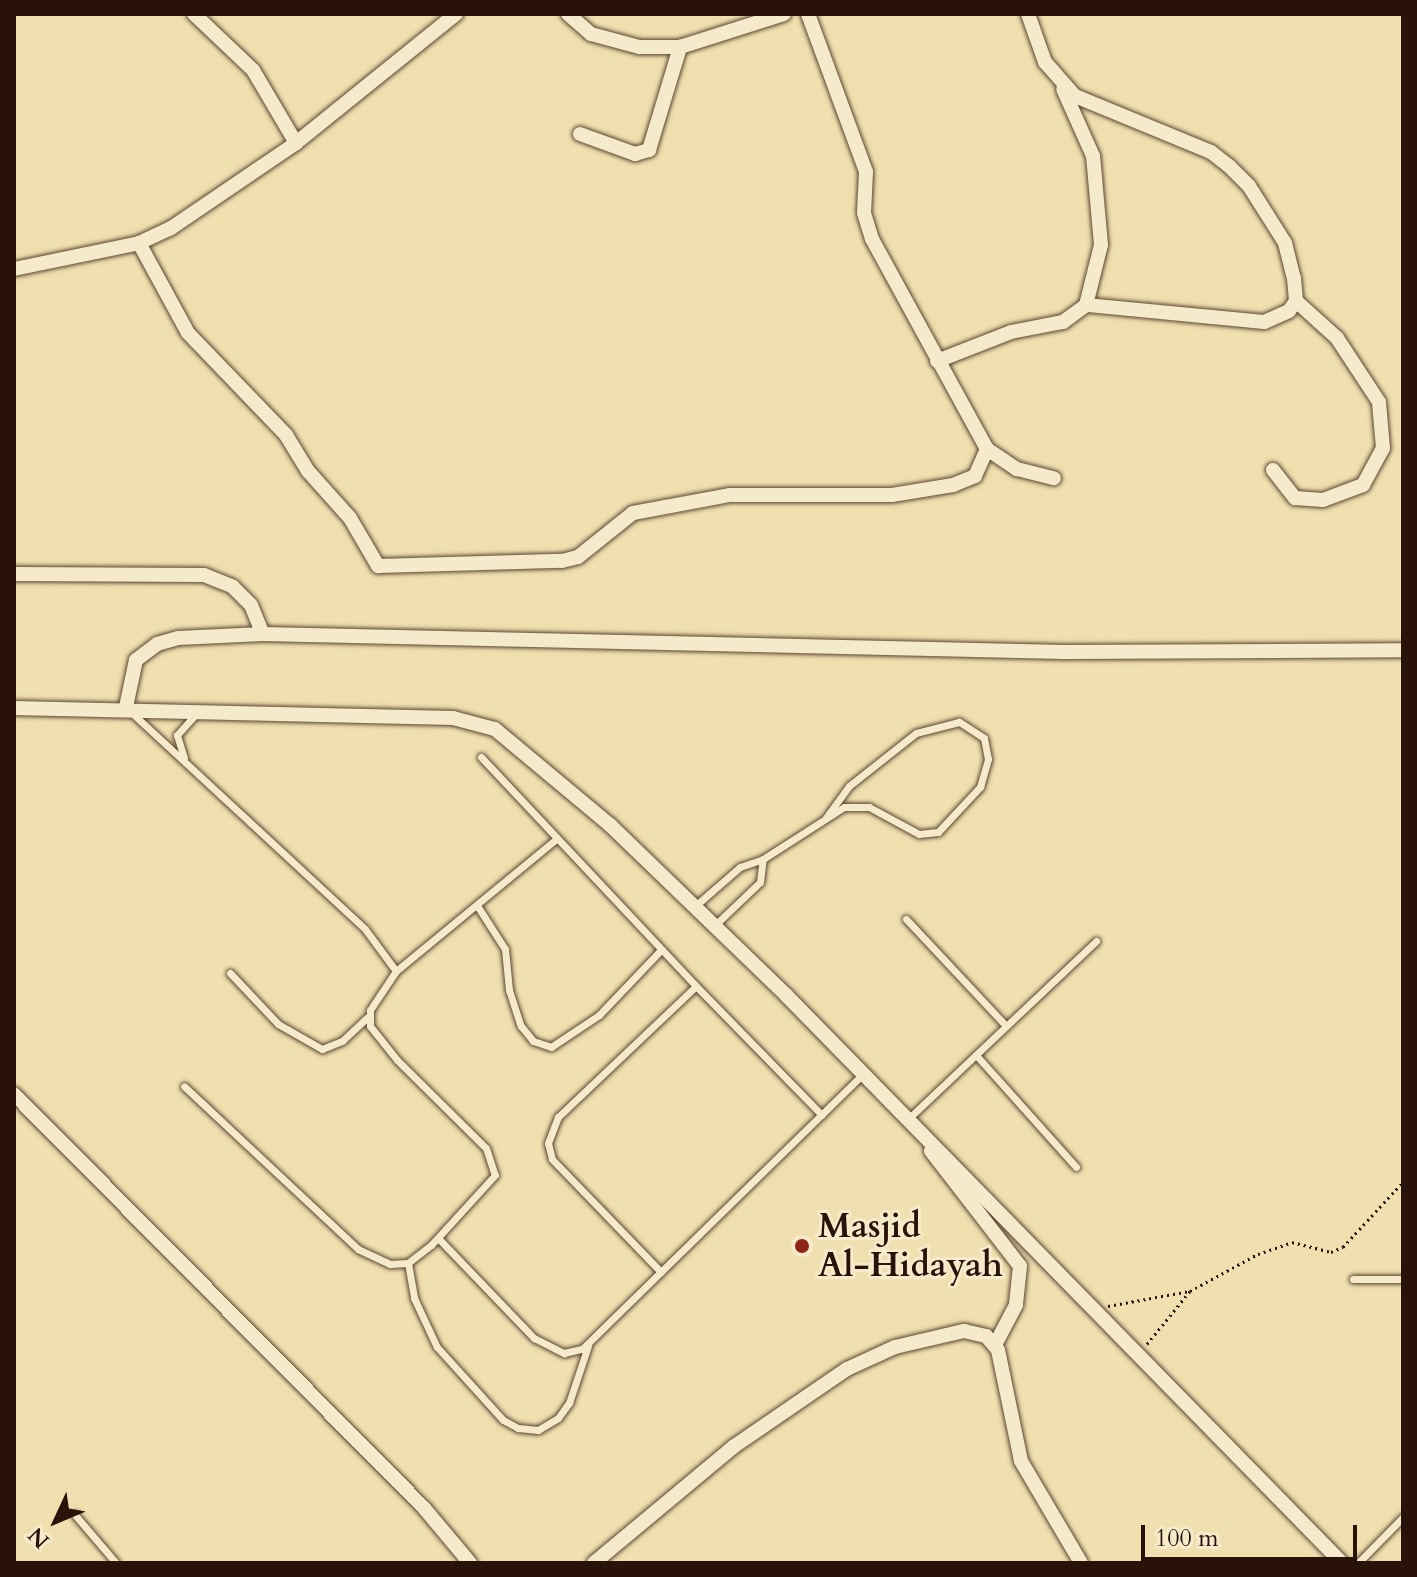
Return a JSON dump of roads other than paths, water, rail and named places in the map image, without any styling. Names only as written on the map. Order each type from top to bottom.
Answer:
[{"type":"street","points":[[194,14],[253,70],[296,143]]},
{"type":"street","points":[[14,269],[139,243],[296,143],[456,14]]},
{"type":"street","points":[[568,14],[591,34],[639,47],[680,47],[784,14]]},
{"type":"street","points":[[808,14],[866,172],[866,228],[987,449],[1017,469],[1054,478]]},
{"type":"street","points":[[937,361],[1011,332],[1063,322],[1086,305],[1101,245],[1093,156],[1061,85],[1045,62],[1028,14]]},
{"type":"street","points":[[580,134],[635,154],[649,150],[680,47]]},
{"type":"street","points":[[1061,85],[1075,96],[1211,152],[1229,166],[1249,186],[1285,243],[1296,301],[1337,338],[1379,402],[1383,448],[1363,485],[1323,500],[1295,498],[1273,470]]},
{"type":"street","points":[[139,243],[188,333],[286,435],[308,471],[350,518],[378,566],[562,561],[578,557],[633,513],[730,495],[892,495],[953,485],[975,476],[987,449]]},
{"type":"street","points":[[1086,305],[1264,322],[1282,315],[1296,301]]},
{"type":"street","points":[[14,574],[204,575],[233,587],[251,605],[263,634]]},
{"type":"street","points":[[126,707],[136,660],[157,644],[178,638],[263,634],[1064,652],[1403,650]]},
{"type":"street","points":[[14,708],[203,708],[453,718],[495,729],[598,814],[694,907],[861,1076],[928,1139],[1342,1563]]},
{"type":"street","points":[[14,1094],[424,1508],[470,1563]]},
{"type":"street","points":[[928,1139],[939,1163],[1004,1238],[1020,1266],[1016,1305],[995,1345],[1021,1461],[1081,1563]]},
{"type":"street","points":[[594,1563],[733,1447],[847,1369],[936,1335],[972,1331],[995,1345]]},
{"type":"lane","points":[[126,707],[365,929],[396,971]]},
{"type":"lane","points":[[184,760],[178,730],[203,708]]},
{"type":"lane","points":[[694,907],[740,867],[763,859],[844,807],[858,806],[910,831],[938,832],[980,787],[988,759],[984,738],[959,722],[916,733],[849,786],[826,818]]},
{"type":"lane","points":[[481,757],[659,952],[822,1115]]},
{"type":"lane","points":[[230,973],[278,1024],[322,1049],[342,1041],[368,1017],[396,971],[478,907],[556,839]]},
{"type":"lane","points":[[713,926],[760,882],[763,859]]},
{"type":"lane","points":[[478,907],[505,949],[509,990],[521,1026],[533,1041],[551,1047],[599,1015],[659,952]]},
{"type":"lane","points":[[906,919],[1006,1026]]},
{"type":"lane","points":[[908,1119],[1096,941]]},
{"type":"lane","points":[[661,1272],[562,1172],[549,1154],[548,1143],[558,1117],[696,986]]},
{"type":"lane","points":[[184,1086],[358,1249],[390,1264],[408,1263],[438,1238],[492,1181],[494,1160],[397,1060],[368,1017]]},
{"type":"lane","points":[[976,1055],[1076,1167]]},
{"type":"lane","points":[[408,1263],[414,1298],[437,1347],[503,1420],[518,1428],[538,1430],[558,1418],[569,1403],[588,1346],[861,1076]]},
{"type":"lane","points":[[438,1238],[534,1338],[564,1353],[588,1346]]},
{"type":"lane","points":[[1353,1279],[1403,1279]]},
{"type":"lane","points":[[75,1515],[116,1563]]},
{"type":"lane","points":[[1358,1563],[1403,1517]]},
{"type":"place","name":"Masjid Al-Hidayah","points":[[802,1246]]}]
